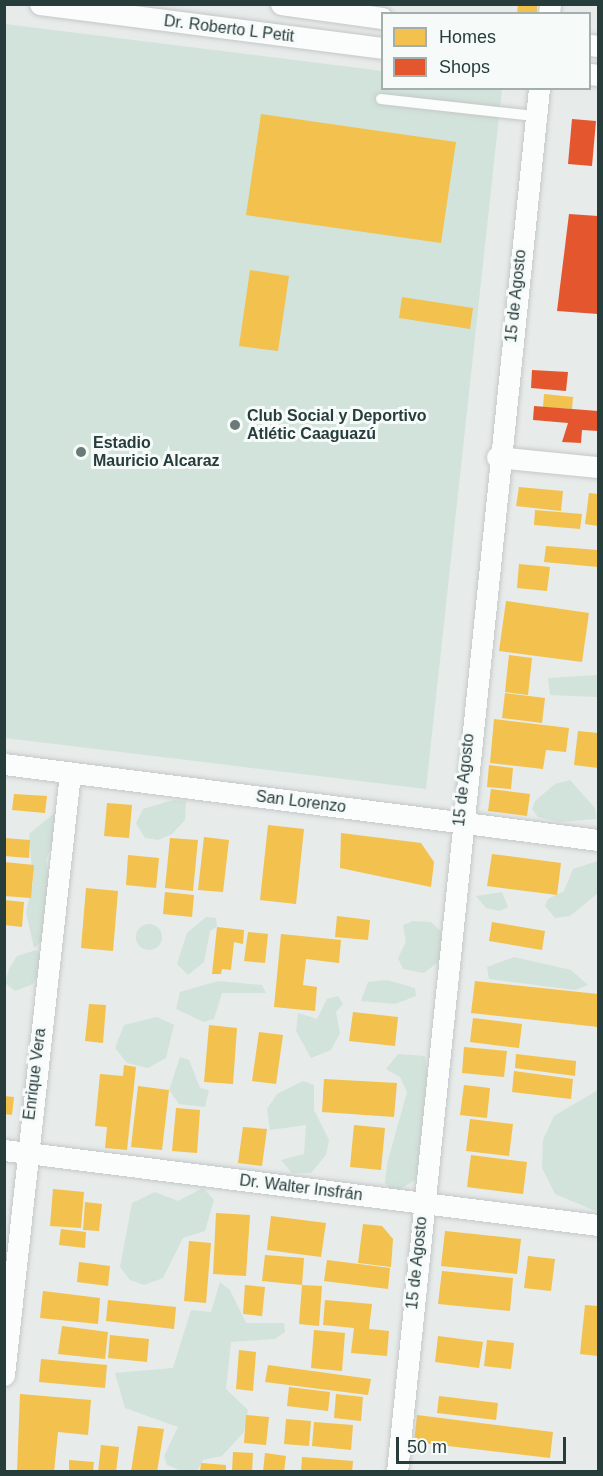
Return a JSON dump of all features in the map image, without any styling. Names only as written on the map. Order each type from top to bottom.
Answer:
[{"type":"street","name":"Dr. Roberto L Petit","points":[[40,4],[158,12],[381,48]]},
{"type":"street","name":"Dr. Roberto L Petit","points":[[281,4],[381,18]]},
{"type":"street","name":"15 de Agosto","points":[[397,1472],[460,822],[539,90]]},
{"type":"street","points":[[498,457],[598,467]]},
{"type":"street","name":"San Lorenzo","points":[[4,765],[598,840]]},
{"type":"street","name":"Enrique Vera","points":[[4,1375],[26,1154],[70,773]]},
{"type":"street","name":"Dr. Walter Insfrán","points":[[4,1150],[598,1225]]},
{"type":"lane","points":[[381,99],[536,116]]},
{"type":"shaded area","name":"Club Social y Deportivo Atlétic Caaguazú","points":[[5,24],[381,71],[381,90],[502,90],[426,789],[5,738]]},
{"type":"shaded area","points":[[598,675],[598,697],[550,695],[548,678]]},
{"type":"shaded area","points":[[570,780],[595,808],[596,819],[559,822],[538,817],[532,809],[535,801],[555,784]]},
{"type":"shaded area","points":[[173,800],[186,801],[185,820],[172,834],[158,840],[145,838],[136,823],[143,809]]},
{"type":"shaded area","points":[[56,812],[57,829],[46,860],[52,892],[49,934],[34,948],[26,912],[33,884],[29,834]]},
{"type":"shaded area","points":[[598,861],[598,893],[570,916],[555,918],[545,906],[548,899],[564,891],[573,869]]},
{"type":"shaded area","points":[[502,892],[508,907],[500,911],[486,908],[476,896]]},
{"type":"shaded area","points":[[206,917],[216,918],[217,927],[210,931],[204,962],[188,975],[177,964],[187,933]]},
{"type":"shaded area","points":[[413,921],[431,922],[446,936],[442,959],[424,973],[403,969],[398,958],[406,942],[403,925]]},
{"type":"shaded area","points":[[149,924],[158,928],[162,937],[158,946],[149,950],[140,946],[136,937],[140,928]]},
{"type":"shaded area","points":[[36,950],[45,960],[40,972],[33,984],[15,991],[5,983],[9,969],[17,956]]},
{"type":"shaded area","points":[[514,957],[571,970],[588,985],[575,990],[489,979],[487,967]]},
{"type":"shaded area","points":[[387,980],[415,988],[416,996],[395,1004],[361,1001],[368,982]]},
{"type":"shaded area","points":[[218,981],[262,985],[266,993],[222,993],[214,1019],[204,1022],[176,1009],[180,992]]},
{"type":"shaded area","points":[[338,996],[343,1004],[336,1012],[340,1033],[331,1050],[311,1058],[296,1031],[298,1013],[317,1019],[327,999]]},
{"type":"shaded area","points":[[157,1017],[174,1025],[166,1058],[148,1068],[127,1063],[115,1048],[124,1025]]},
{"type":"shaded area","points":[[398,1054],[425,1056],[429,1087],[419,1178],[393,1193],[385,1183],[387,1164],[407,1092],[400,1077],[386,1069]]},
{"type":"shaded area","points":[[180,1057],[189,1060],[200,1088],[209,1090],[205,1107],[179,1104],[169,1090]]},
{"type":"shaded area","points":[[303,1081],[314,1085],[314,1110],[329,1140],[326,1155],[311,1173],[292,1173],[281,1160],[304,1154],[306,1125],[270,1130],[267,1109],[277,1094]]},
{"type":"shaded area","points":[[598,1090],[598,1212],[555,1194],[542,1168],[543,1140],[554,1116]]},
{"type":"shaded area","points":[[203,1188],[214,1200],[205,1231],[183,1238],[163,1278],[144,1285],[130,1280],[120,1267],[132,1203],[155,1192],[178,1201]]},
{"type":"shaded area","points":[[220,1282],[230,1290],[246,1323],[284,1323],[285,1332],[275,1339],[231,1342],[226,1389],[248,1410],[244,1432],[222,1456],[203,1460],[197,1471],[181,1471],[167,1465],[164,1456],[178,1427],[125,1408],[115,1373],[173,1368],[191,1310],[211,1312]]},
{"type":"building: Homes","points":[[518,4],[537,4],[537,12],[517,12]]},
{"type":"building: Homes","points":[[261,114],[456,142],[441,243],[246,215]]},
{"type":"building: Homes","points":[[250,270],[289,276],[278,351],[239,346]]},
{"type":"building: Homes","points":[[402,297],[473,308],[470,329],[399,318]]},
{"type":"building: Homes","points":[[544,394],[573,397],[572,409],[543,407]]},
{"type":"building: Homes","points":[[519,487],[563,491],[561,511],[516,506]]},
{"type":"building: Homes","points":[[589,493],[598,494],[598,526],[585,524]]},
{"type":"building: Homes","points":[[535,510],[582,514],[580,529],[534,525]]},
{"type":"building: Homes","points":[[546,546],[598,550],[598,567],[544,562]]},
{"type":"building: Homes","points":[[519,564],[550,567],[547,591],[517,588]]},
{"type":"building: Homes","points":[[506,601],[589,613],[582,662],[499,651]]},
{"type":"building: Homes","points":[[509,655],[532,658],[528,695],[505,692]]},
{"type":"building: Homes","points":[[505,693],[545,698],[542,723],[502,718]]},
{"type":"building: Homes","points":[[494,719],[569,728],[566,752],[546,750],[543,769],[490,763]]},
{"type":"building: Homes","points":[[578,731],[598,733],[598,768],[574,765]]},
{"type":"building: Homes","points":[[489,765],[513,768],[511,789],[487,787]]},
{"type":"building: Homes","points":[[491,789],[530,794],[527,816],[488,811]]},
{"type":"building: Homes","points":[[14,794],[47,796],[45,813],[12,810]]},
{"type":"building: Homes","points":[[107,803],[132,805],[129,838],[104,836]]},
{"type":"building: Homes","points":[[268,825],[304,829],[296,904],[260,900]]},
{"type":"building: Homes","points":[[341,833],[421,843],[434,862],[431,887],[340,868]]},
{"type":"building: Homes","points":[[204,837],[229,840],[223,892],[198,890]]},
{"type":"building: Homes","points":[[4,838],[30,840],[29,858],[4,856]]},
{"type":"building: Homes","points":[[170,838],[198,840],[193,891],[165,888]]},
{"type":"building: Homes","points":[[492,854],[561,863],[557,895],[487,886]]},
{"type":"building: Homes","points":[[128,855],[159,858],[156,888],[126,885]]},
{"type":"building: Homes","points":[[4,862],[34,865],[31,898],[4,896]]},
{"type":"building: Homes","points":[[86,888],[118,891],[113,951],[81,948]]},
{"type":"building: Homes","points":[[165,892],[194,895],[192,917],[163,914]]},
{"type":"building: Homes","points":[[4,900],[24,902],[22,927],[4,925]]},
{"type":"building: Homes","points":[[337,916],[370,920],[368,940],[335,937]]},
{"type":"building: Homes","points":[[492,922],[545,931],[542,950],[489,941]]},
{"type":"building: Homes","points":[[217,927],[244,930],[243,944],[234,942],[231,970],[222,969],[221,974],[212,974]]},
{"type":"building: Homes","points":[[248,932],[268,934],[265,963],[244,961]]},
{"type":"building: Homes","points":[[281,934],[341,940],[339,963],[306,959],[303,985],[317,987],[315,1011],[274,1007]]},
{"type":"building: Homes","points":[[475,981],[598,994],[598,1027],[471,1013]]},
{"type":"building: Homes","points":[[89,1004],[106,1005],[103,1043],[85,1041]]},
{"type":"building: Homes","points":[[353,1012],[398,1017],[395,1046],[349,1041]]},
{"type":"building: Homes","points":[[473,1018],[522,1024],[519,1048],[470,1042]]},
{"type":"building: Homes","points":[[209,1025],[237,1028],[233,1084],[204,1082]]},
{"type":"building: Homes","points":[[259,1032],[283,1035],[276,1084],[252,1081]]},
{"type":"building: Homes","points":[[464,1047],[507,1051],[504,1077],[462,1073]]},
{"type":"building: Homes","points":[[516,1054],[576,1061],[575,1076],[515,1068]]},
{"type":"building: Homes","points":[[124,1065],[136,1067],[127,1150],[105,1148],[107,1127],[95,1126],[100,1074],[123,1076]]},
{"type":"building: Homes","points":[[514,1071],[573,1079],[571,1099],[512,1092]]},
{"type":"building: Homes","points":[[324,1079],[397,1083],[394,1117],[322,1112]]},
{"type":"building: Homes","points":[[464,1085],[490,1088],[487,1118],[460,1115]]},
{"type":"building: Homes","points":[[138,1086],[169,1090],[162,1150],[131,1147]]},
{"type":"building: Homes","points":[[4,1096],[14,1097],[12,1115],[4,1114]]},
{"type":"building: Homes","points":[[176,1108],[200,1110],[197,1153],[172,1151]]},
{"type":"building: Homes","points":[[470,1119],[513,1124],[509,1156],[466,1151]]},
{"type":"building: Homes","points":[[354,1125],[385,1128],[381,1170],[350,1167]]},
{"type":"building: Homes","points":[[243,1127],[267,1129],[262,1166],[238,1163]]},
{"type":"building: Homes","points":[[471,1155],[527,1162],[523,1194],[467,1187]]},
{"type":"building: Homes","points":[[53,1189],[84,1192],[81,1228],[50,1226]]},
{"type":"building: Homes","points":[[85,1202],[102,1204],[99,1231],[83,1230]]},
{"type":"building: Homes","points":[[216,1213],[250,1215],[246,1276],[213,1274]]},
{"type":"building: Homes","points":[[271,1216],[326,1223],[321,1257],[267,1250]]},
{"type":"building: Homes","points":[[363,1224],[382,1226],[393,1239],[391,1267],[358,1263]]},
{"type":"building: Homes","points":[[61,1229],[86,1232],[85,1248],[59,1245]]},
{"type":"building: Homes","points":[[445,1231],[521,1239],[517,1274],[441,1266]]},
{"type":"building: Homes","points":[[189,1241],[211,1243],[206,1303],[184,1301]]},
{"type":"building: Homes","points":[[265,1255],[304,1258],[302,1285],[262,1281]]},
{"type":"building: Homes","points":[[528,1256],[555,1259],[551,1291],[524,1288]]},
{"type":"building: Homes","points":[[327,1260],[390,1268],[388,1289],[324,1281]]},
{"type":"building: Homes","points":[[79,1262],[110,1266],[108,1286],[77,1282]]},
{"type":"building: Homes","points":[[442,1271],[513,1278],[510,1311],[438,1304]]},
{"type":"building: Homes","points":[[245,1285],[265,1287],[262,1316],[243,1314]]},
{"type":"building: Homes","points":[[302,1285],[322,1286],[319,1326],[299,1324]]},
{"type":"building: Homes","points":[[43,1291],[100,1298],[98,1324],[40,1318]]},
{"type":"building: Homes","points":[[108,1300],[176,1307],[174,1329],[106,1321]]},
{"type":"building: Homes","points":[[325,1300],[372,1304],[369,1329],[389,1331],[387,1356],[351,1353],[354,1328],[323,1325]]},
{"type":"building: Homes","points":[[585,1305],[598,1306],[598,1356],[580,1354]]},
{"type":"building: Homes","points":[[62,1326],[108,1332],[105,1359],[58,1354]]},
{"type":"building: Homes","points":[[314,1330],[345,1333],[342,1371],[311,1368]]},
{"type":"building: Homes","points":[[110,1335],[149,1339],[147,1362],[108,1358]]},
{"type":"building: Homes","points":[[438,1336],[483,1342],[479,1368],[435,1362]]},
{"type":"building: Homes","points":[[487,1340],[514,1343],[511,1369],[484,1366]]},
{"type":"building: Homes","points":[[239,1350],[256,1352],[253,1391],[236,1389]]},
{"type":"building: Homes","points":[[41,1359],[107,1365],[105,1388],[39,1382]]},
{"type":"building: Homes","points":[[268,1365],[371,1379],[368,1395],[265,1382]]},
{"type":"building: Homes","points":[[289,1387],[330,1392],[328,1411],[287,1406]]},
{"type":"building: Homes","points":[[20,1394],[91,1400],[88,1435],[58,1432],[54,1472],[17,1472]]},
{"type":"building: Homes","points":[[336,1394],[363,1397],[361,1421],[334,1418]]},
{"type":"building: Homes","points":[[439,1396],[498,1403],[496,1420],[437,1413]]},
{"type":"building: Homes","points":[[246,1415],[269,1417],[266,1445],[244,1443]]},
{"type":"building: Homes","points":[[417,1415],[553,1432],[550,1458],[414,1442]]},
{"type":"building: Homes","points":[[286,1419],[311,1421],[309,1446],[284,1444]]},
{"type":"building: Homes","points":[[314,1422],[353,1425],[351,1450],[312,1446]]},
{"type":"building: Homes","points":[[138,1426],[164,1429],[157,1472],[131,1472]]},
{"type":"building: Homes","points":[[101,1445],[119,1447],[116,1472],[98,1472]]},
{"type":"building: Homes","points":[[233,1452],[253,1453],[252,1472],[232,1472]]},
{"type":"building: Homes","points":[[265,1453],[286,1456],[284,1472],[263,1472]]},
{"type":"building: Homes","points":[[302,1457],[353,1461],[352,1472],[301,1472]]},
{"type":"building: Homes","points":[[69,1460],[94,1462],[93,1472],[69,1472]]},
{"type":"building: Homes","points":[[201,1463],[226,1465],[226,1472],[200,1472]]},
{"type":"building: Shops","points":[[572,119],[596,121],[592,166],[568,164]]},
{"type":"building: Shops","points":[[569,214],[598,216],[598,314],[557,311]]},
{"type":"building: Shops","points":[[532,370],[568,372],[566,391],[531,388]]},
{"type":"building: Shops","points":[[534,406],[598,411],[598,431],[582,430],[581,443],[562,442],[568,423],[533,420]]},
{"type":"place","name":"Club Social y Deportivo Atlétic Caaguazú","points":[[235,425]]},
{"type":"place","name":"Estadio Mauricio Alcaraz","points":[[81,452]]}]
